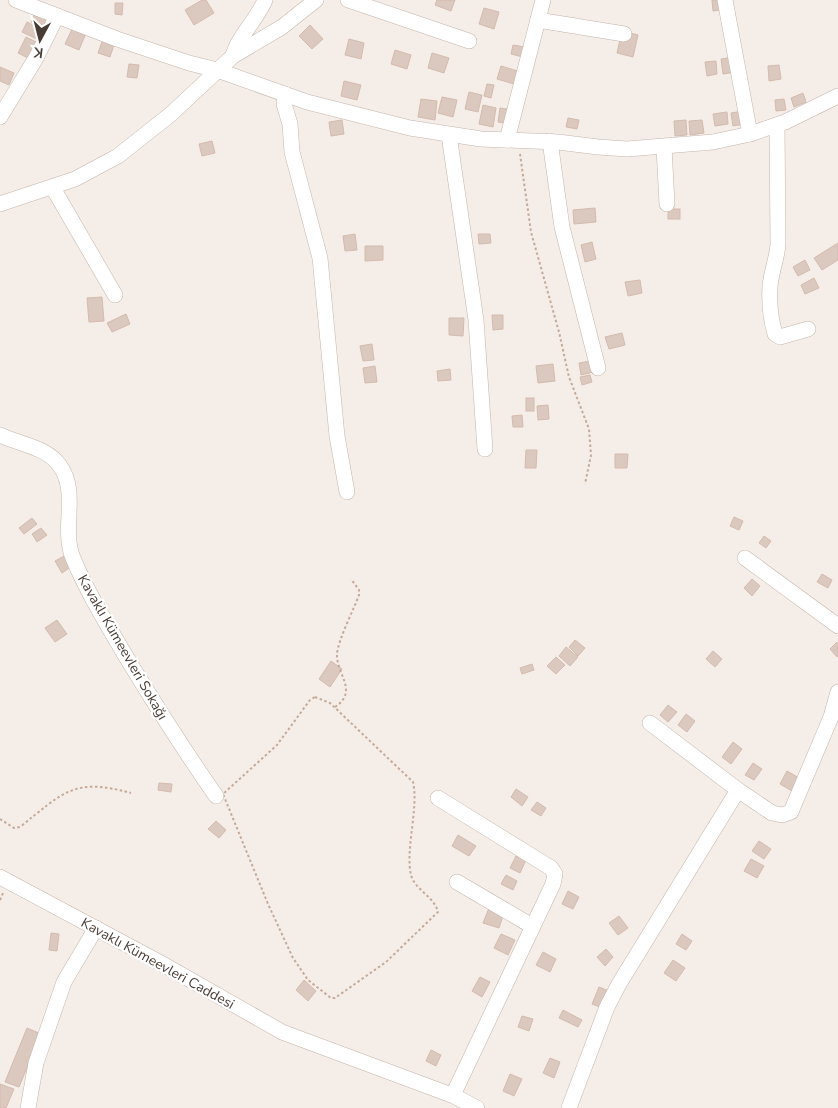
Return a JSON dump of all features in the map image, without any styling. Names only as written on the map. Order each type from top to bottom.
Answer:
[{"type":"street","points":[[16,0],[126,42],[189,63],[217,70],[307,102],[384,122],[449,135],[550,141],[598,147],[664,147],[713,142],[750,134],[814,110],[838,96]]},
{"type":"street","points":[[233,56],[235,47],[255,20],[265,0]]},
{"type":"street","points":[[0,204],[75,180],[118,156],[171,114],[233,56],[282,27],[316,0]]},
{"type":"street","points":[[348,0],[470,42]]},
{"type":"street","points":[[513,140],[543,0]]},
{"type":"street","points":[[725,0],[750,134]]},
{"type":"street","points":[[0,117],[36,58],[58,16]]},
{"type":"street","points":[[538,20],[624,34]]},
{"type":"street","points":[[285,94],[284,104],[290,124],[292,152],[320,258],[336,422],[347,492]]},
{"type":"street","points":[[777,125],[778,257],[770,287],[773,327],[775,334],[780,337],[808,329]]},
{"type":"street","points":[[449,135],[477,330],[485,448]]},
{"type":"street","points":[[550,141],[562,228],[598,368]]},
{"type":"street","points":[[664,147],[667,204]]},
{"type":"street","points":[[54,188],[115,295]]},
{"type":"street","name":"Kavaklı Kümeevleri Sokağı","points":[[0,435],[48,455],[61,468],[68,484],[68,533],[76,564],[102,616],[216,796]]},
{"type":"street","points":[[745,558],[838,626]]},
{"type":"street","points":[[650,723],[738,790],[772,813],[782,815],[791,812],[835,711],[838,692]]},
{"type":"street","points":[[569,1108],[607,1007],[618,984],[738,790]]},
{"type":"street","points":[[438,798],[553,870],[554,880],[453,1095]]},
{"type":"street","name":"Kavaklı Kümeevleri Caddesi","points":[[0,877],[96,928],[282,1032],[453,1095],[477,1108]]},
{"type":"street","points":[[458,882],[532,926]]},
{"type":"street","points":[[28,1108],[36,1063],[64,982],[96,928]]},
{"type":"path","points":[[513,140],[531,232],[571,383],[589,429],[591,455],[586,484]]},
{"type":"path","points":[[335,707],[343,700],[346,690],[337,655],[359,595],[359,590],[351,579]]},
{"type":"path","points":[[316,697],[335,707],[413,782],[416,794],[412,819],[410,873],[417,886],[436,905],[438,912],[386,962],[335,998],[331,998],[308,980],[293,958],[268,904],[223,794],[277,745],[310,700],[316,697]]},
{"type":"path","points":[[0,819],[14,828],[20,827],[56,798],[79,788],[106,786],[131,793]]},
{"type":"building","points":[[202,0],[206,0],[214,13],[194,25],[185,10]]},
{"type":"building","points":[[437,0],[455,0],[451,11],[435,5]]},
{"type":"building","points":[[712,0],[726,0],[727,9],[713,11]]},
{"type":"building","points":[[115,3],[123,3],[122,15],[115,14]]},
{"type":"building","points":[[37,8],[55,15],[50,29],[31,22]]},
{"type":"building","points":[[484,8],[499,12],[494,29],[479,24]]},
{"type":"building","points":[[27,22],[41,29],[37,39],[22,32]]},
{"type":"building","points":[[310,25],[323,39],[312,49],[299,36]]},
{"type":"building","points":[[73,27],[86,33],[79,50],[65,44]]},
{"type":"building","points":[[622,31],[638,35],[633,57],[617,53]]},
{"type":"building","points":[[26,37],[40,44],[32,60],[18,53]]},
{"type":"building","points":[[103,39],[115,42],[110,57],[98,53]]},
{"type":"building","points":[[349,39],[364,43],[361,59],[345,55]]},
{"type":"building","points":[[513,45],[525,47],[523,57],[511,54]]},
{"type":"building","points":[[395,50],[411,55],[407,69],[391,64]]},
{"type":"building","points":[[432,53],[449,58],[444,73],[428,68]]},
{"type":"building","points":[[734,57],[736,72],[723,74],[721,59]]},
{"type":"building","points":[[716,61],[717,74],[707,76],[705,62]]},
{"type":"building","points":[[129,64],[139,65],[137,78],[127,77]]},
{"type":"building","points":[[779,65],[781,79],[769,81],[768,66]]},
{"type":"building","points":[[501,66],[518,71],[514,84],[497,79]]},
{"type":"building","points":[[0,67],[14,73],[9,85],[0,81]]},
{"type":"building","points":[[344,81],[361,85],[357,100],[341,96]]},
{"type":"building","points":[[487,84],[494,85],[491,98],[484,96]]},
{"type":"building","points":[[469,92],[482,95],[478,112],[465,109]]},
{"type":"building","points":[[803,93],[806,102],[794,107],[791,98]]},
{"type":"building","points":[[442,97],[457,100],[453,117],[438,113]]},
{"type":"building","points":[[421,99],[437,101],[435,120],[418,117]]},
{"type":"building","points":[[784,99],[786,110],[776,111],[775,100]]},
{"type":"building","points":[[483,105],[496,108],[493,127],[479,124]]},
{"type":"building","points":[[500,108],[513,110],[510,124],[498,122]]},
{"type":"building","points":[[743,111],[745,124],[733,126],[731,113]]},
{"type":"building","points":[[727,112],[728,124],[715,126],[713,114]]},
{"type":"building","points":[[568,118],[579,120],[577,129],[566,127]]},
{"type":"building","points":[[342,120],[344,134],[331,136],[329,122]]},
{"type":"building","points":[[686,120],[687,135],[675,136],[674,121]]},
{"type":"building","points":[[702,120],[704,133],[690,135],[689,121]]},
{"type":"building","points":[[212,141],[215,153],[202,156],[199,144]]},
{"type":"building","points":[[595,208],[596,222],[574,224],[573,210]]},
{"type":"building","points":[[668,209],[680,209],[680,219],[668,219]]},
{"type":"building","points":[[355,234],[357,250],[345,251],[343,236]]},
{"type":"building","points":[[478,234],[490,234],[491,243],[479,244]]},
{"type":"building","points":[[592,242],[596,259],[585,262],[581,245]]},
{"type":"building","points":[[838,243],[838,260],[822,270],[814,258]]},
{"type":"building","points":[[365,246],[383,246],[383,260],[365,261]]},
{"type":"building","points":[[805,260],[810,270],[798,276],[793,267]]},
{"type":"building","points":[[814,278],[819,288],[805,294],[801,285]]},
{"type":"building","points":[[640,280],[642,293],[628,296],[625,282]]},
{"type":"building","points":[[102,297],[104,321],[89,322],[87,298]]},
{"type":"building","points":[[126,314],[130,324],[112,332],[107,323]]},
{"type":"building","points":[[492,315],[503,315],[503,329],[493,330]]},
{"type":"building","points":[[449,318],[464,318],[463,336],[449,335]]},
{"type":"building","points":[[622,333],[625,345],[609,349],[605,337]]},
{"type":"building","points":[[372,344],[374,360],[363,361],[360,346]]},
{"type":"building","points":[[596,360],[598,371],[581,375],[579,363]]},
{"type":"building","points":[[553,364],[555,381],[538,383],[536,366]]},
{"type":"building","points":[[375,366],[377,382],[365,383],[363,368]]},
{"type":"building","points":[[450,369],[451,380],[438,381],[437,371]]},
{"type":"building","points":[[590,375],[592,382],[582,385],[580,377]]},
{"type":"building","points":[[526,398],[534,398],[534,411],[526,411]]},
{"type":"building","points":[[548,405],[549,419],[538,420],[537,406]]},
{"type":"building","points":[[522,415],[523,427],[513,427],[512,416]]},
{"type":"building","points":[[526,450],[537,450],[536,468],[525,468]]},
{"type":"building","points":[[615,454],[628,454],[627,468],[615,468]]},
{"type":"building","points":[[734,517],[743,521],[739,530],[730,526]]},
{"type":"building","points":[[32,518],[37,524],[24,534],[19,528]]},
{"type":"building","points":[[41,528],[47,535],[37,542],[32,534]]},
{"type":"building","points":[[764,536],[771,541],[766,548],[759,543]]},
{"type":"building","points":[[66,555],[72,566],[62,573],[55,561]]},
{"type":"building","points":[[822,574],[832,580],[828,588],[817,582]]},
{"type":"building","points":[[752,579],[760,586],[752,596],[744,588]]},
{"type":"building","points":[[57,620],[67,634],[55,642],[45,628]]},
{"type":"building","points":[[575,640],[585,648],[578,656],[569,647]]},
{"type":"building","points":[[837,642],[838,655],[837,657],[830,649]]},
{"type":"building","points":[[566,647],[578,657],[570,666],[559,656]]},
{"type":"building","points":[[713,651],[722,659],[715,667],[706,659]]},
{"type":"building","points":[[556,657],[565,665],[556,674],[547,666]]},
{"type":"building","points":[[331,661],[342,669],[330,687],[319,679]]},
{"type":"building","points":[[532,664],[534,670],[522,674],[520,668]]},
{"type":"building","points":[[668,705],[677,712],[668,722],[660,715]]},
{"type":"building","points":[[686,714],[695,721],[687,732],[678,725]]},
{"type":"building","points":[[733,742],[742,749],[731,764],[722,757]]},
{"type":"building","points":[[753,763],[762,769],[754,780],[745,775]]},
{"type":"building","points":[[787,771],[799,778],[792,791],[780,784]]},
{"type":"building","points":[[159,783],[172,784],[171,792],[158,790]]},
{"type":"building","points":[[516,789],[528,797],[522,806],[511,797]]},
{"type":"building","points":[[537,802],[546,808],[541,816],[531,810]]},
{"type":"building","points":[[216,821],[226,830],[219,838],[208,829]]},
{"type":"building","points":[[458,835],[476,846],[469,856],[452,846]]},
{"type":"building","points":[[759,841],[771,849],[764,859],[752,851]]},
{"type":"building","points":[[516,856],[526,860],[520,873],[510,868]]},
{"type":"building","points":[[751,859],[764,866],[757,878],[744,871]]},
{"type":"building","points":[[506,875],[517,881],[513,890],[501,884]]},
{"type":"building","points":[[568,891],[579,897],[573,909],[562,904]]},
{"type":"building","points":[[489,908],[504,913],[499,928],[483,923]]},
{"type":"building","points":[[619,916],[628,928],[618,935],[609,923]]},
{"type":"building","points":[[51,933],[59,934],[57,951],[49,950]]},
{"type":"building","points":[[501,934],[515,940],[508,955],[494,948]]},
{"type":"building","points":[[682,934],[692,941],[686,950],[676,944]]},
{"type":"building","points":[[606,949],[613,957],[605,966],[597,957]]},
{"type":"building","points":[[543,952],[556,959],[550,972],[536,965]]},
{"type":"building","points":[[673,960],[685,968],[676,981],[664,973]]},
{"type":"building","points":[[480,977],[490,982],[482,997],[472,991]]},
{"type":"building","points":[[304,980],[316,991],[308,1001],[296,990]]},
{"type":"building","points":[[599,987],[609,991],[602,1008],[592,1004]]},
{"type":"building","points":[[563,1010],[582,1020],[578,1027],[559,1018]]},
{"type":"building","points":[[522,1016],[533,1019],[529,1031],[518,1027]]},
{"type":"building","points":[[27,1028],[41,1034],[19,1087],[5,1082]]},
{"type":"building","points":[[431,1050],[441,1055],[436,1066],[426,1061]]},
{"type":"building","points":[[550,1058],[560,1062],[554,1078],[543,1073]]},
{"type":"building","points":[[510,1074],[522,1079],[514,1096],[503,1091]]},
{"type":"building","points":[[0,1084],[14,1089],[6,1108],[0,1108]]}]
